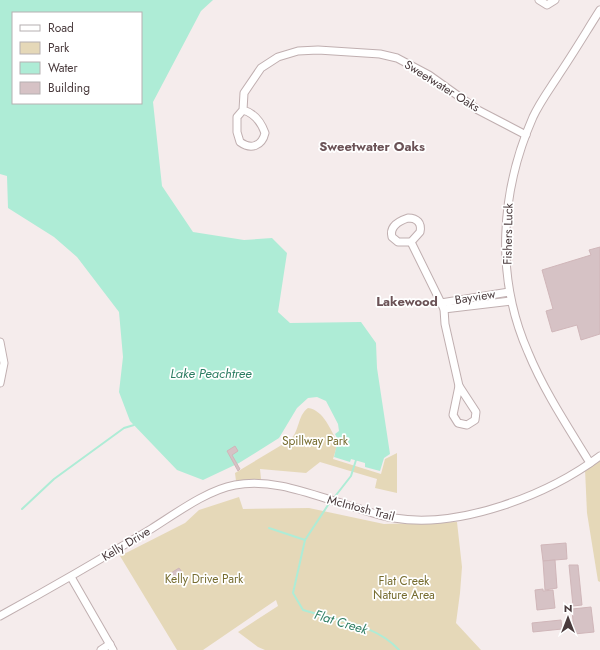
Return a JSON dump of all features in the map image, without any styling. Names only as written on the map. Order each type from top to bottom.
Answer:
[{"type":"street","points":[[539,0],[547,5],[555,0]]},
{"type":"street","name":"Fishers Luck","points":[[590,463],[533,365],[520,334],[509,292],[506,260],[507,207],[515,168],[526,135],[544,96],[600,10]]},
{"type":"street","name":"Sweetwater Oaks","points":[[243,110],[249,112],[256,118],[265,133],[262,142],[253,146],[240,142],[237,132],[237,117],[243,110],[244,93],[261,68],[278,57],[298,51],[362,52],[380,54],[412,65],[478,110],[526,135]]},
{"type":"street","points":[[411,242],[443,306],[445,324],[459,386],[476,412],[474,420],[467,425],[458,423],[454,415],[459,386]]},
{"type":"street","name":"Bayview","points":[[443,306],[509,292]]},
{"type":"street","name":"Bayview","points":[[443,306],[511,300]]},
{"type":"street","points":[[0,342],[4,363],[0,383]]},
{"type":"street","name":"McIntosh Trail","points":[[254,483],[275,484],[402,519],[451,519],[509,504],[572,474],[600,456]]},
{"type":"street","name":"Kelly Drive","points":[[0,616],[71,577],[219,489],[237,484],[254,483]]},
{"type":"street","points":[[71,577],[112,647],[101,650]]},
{"type":"green space","name":"Spillway Park","points":[[308,408],[314,410],[323,417],[338,443],[333,459],[381,474],[385,459],[397,453],[397,493],[375,488],[377,479],[320,462],[306,473],[260,469],[261,479],[236,481],[235,473],[290,440],[304,411]]},
{"type":"green space","points":[[600,461],[600,582],[598,581],[587,513],[585,469]]},
{"type":"green space","points":[[239,497],[243,509],[309,508],[384,524],[457,522],[462,567],[456,623],[481,650],[265,650],[258,647],[238,632],[278,606],[276,600],[203,650],[177,650],[120,556],[185,523],[199,510]]},
{"type":"water","name":"Lake Peachtree","points":[[0,0],[213,0],[201,11],[153,102],[162,186],[193,232],[244,240],[272,238],[287,253],[278,312],[290,323],[361,322],[376,343],[377,368],[390,454],[384,458],[380,471],[365,467],[365,463],[351,459],[350,462],[334,457],[338,440],[335,434],[339,431],[338,424],[326,401],[317,397],[308,398],[297,408],[279,438],[239,463],[203,480],[177,470],[130,421],[119,392],[123,357],[119,312],[77,257],[54,237],[8,208],[7,176],[0,174]]},
{"type":"building","points":[[600,247],[600,334],[581,340],[577,325],[552,332],[546,311],[553,309],[542,270],[591,255],[589,250]]},
{"type":"building","points":[[235,446],[238,451],[232,455],[240,469],[238,471],[227,451]]},
{"type":"building","points":[[566,543],[567,559],[543,561],[541,545]]},
{"type":"building","points":[[555,560],[557,588],[545,590],[543,561]]},
{"type":"building","points":[[569,565],[578,565],[582,605],[573,606]]},
{"type":"building","points":[[179,568],[182,572],[175,577],[171,573]]},
{"type":"building","points":[[543,589],[543,591],[553,590],[555,608],[537,610],[535,590]]},
{"type":"building","points":[[591,607],[594,632],[574,634],[572,609]]},
{"type":"building","points":[[561,620],[562,629],[533,632],[532,623]]},
{"type":"waterway","points":[[22,509],[54,479],[124,428],[134,425]]},
{"type":"waterway","name":"Flat Creek","points":[[333,499],[351,476],[356,460]]},
{"type":"waterway","name":"Flat Creek","points":[[330,502],[305,540],[293,593],[303,610],[341,620],[367,629],[390,641],[399,650]]},
{"type":"waterway","name":"Flat Creek","points":[[269,528],[305,540]]},
{"type":"district","name":"Sweetwater Oaks","points":[[372,146]]},
{"type":"district","name":"Lakewood","points":[[407,301]]},
{"type":"park label","name":"Kelly Drive Park","points":[[204,579]]},
{"type":"park label","name":"Flat Creek Nature Area","points":[[404,588]]}]
